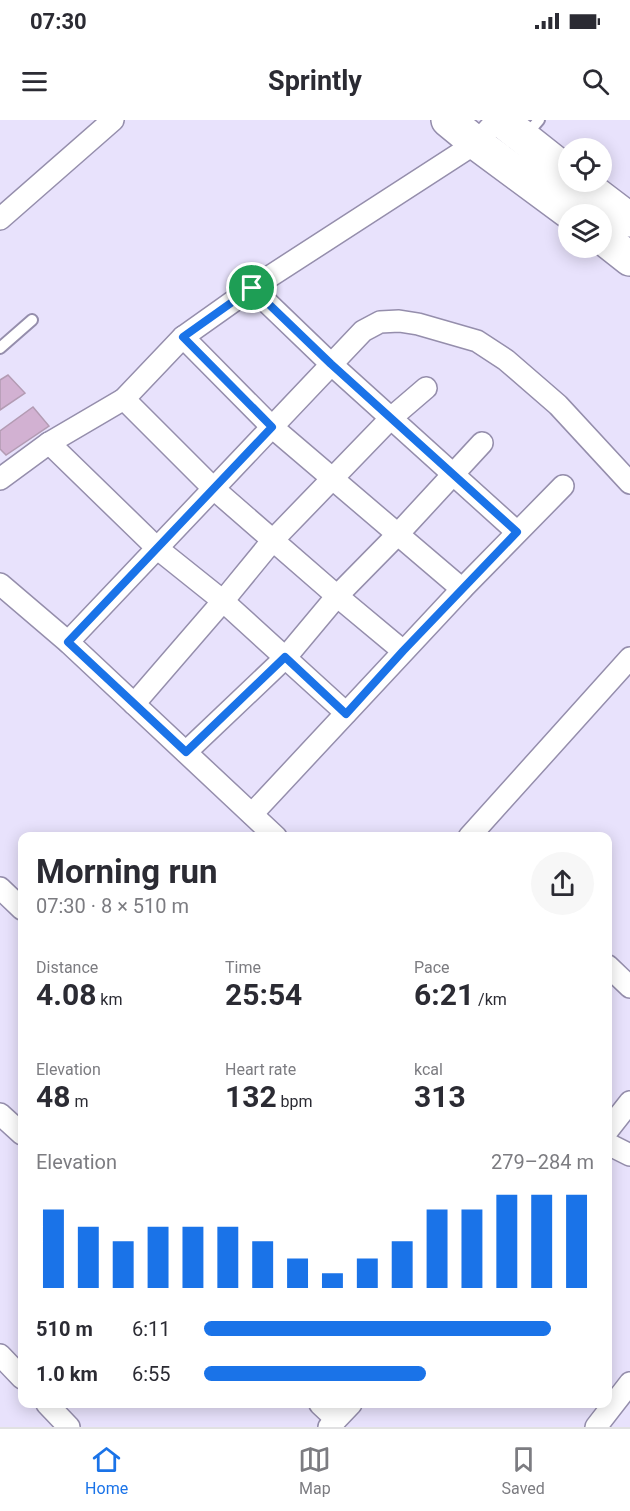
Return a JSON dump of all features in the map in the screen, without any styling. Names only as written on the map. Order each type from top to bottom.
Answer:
[{"type":"main road","points":[[448,120],[507,138],[558,167]]},
{"type":"main road","points":[[507,138],[563,204]]},
{"type":"main road","points":[[593,192],[630,220]]},
{"type":"main road","points":[[612,245],[630,259]]},
{"type":"street","points":[[0,219],[113,120]]},
{"type":"street","points":[[0,479],[49,443],[124,399],[183,337],[252,288],[507,138]]},
{"type":"street","points":[[252,288],[331,364],[517,532]]},
{"type":"street","points":[[68,642],[363,331],[380,322],[399,321],[418,324],[477,341],[506,360],[558,405],[630,483]]},
{"type":"street","points":[[183,337],[272,427],[462,589]]},
{"type":"street","points":[[134,704],[273,540],[391,418],[426,388]]},
{"type":"street","points":[[124,399],[214,489],[403,651]]},
{"type":"street","points":[[49,443],[158,549],[223,601],[346,714]]},
{"type":"street","points":[[186,752],[285,657],[337,596],[482,443]]},
{"type":"street","points":[[252,814],[403,651],[563,486]]},
{"type":"street","points":[[0,584],[68,642],[271,832]]},
{"type":"street","points":[[475,832],[627,667]]},
{"type":"street","points":[[0,888],[18,905]]},
{"type":"street","points":[[612,970],[630,987]]},
{"type":"street","points":[[612,1125],[630,1102]]},
{"type":"street","points":[[0,1114],[18,1130]]},
{"type":"street","points":[[612,1146],[630,1155]]},
{"type":"street","points":[[0,1355],[18,1374]]},
{"type":"street","points":[[604,1424],[630,1383]]},
{"type":"street","points":[[51,1408],[69,1427]]},
{"type":"street","points":[[326,1408],[339,1417]]},
{"type":"lane","points":[[0,348],[32,320]]},
{"type":"building","points":[[8,375],[25,393],[0,410],[0,380]]},
{"type":"building","points":[[33,407],[49,426],[6,455],[0,449],[0,431]]},
{"type":"route","points":[[252,288],[331,364],[517,532],[346,714],[285,657],[186,752],[68,642],[272,427],[183,337],[252,288]]}]
